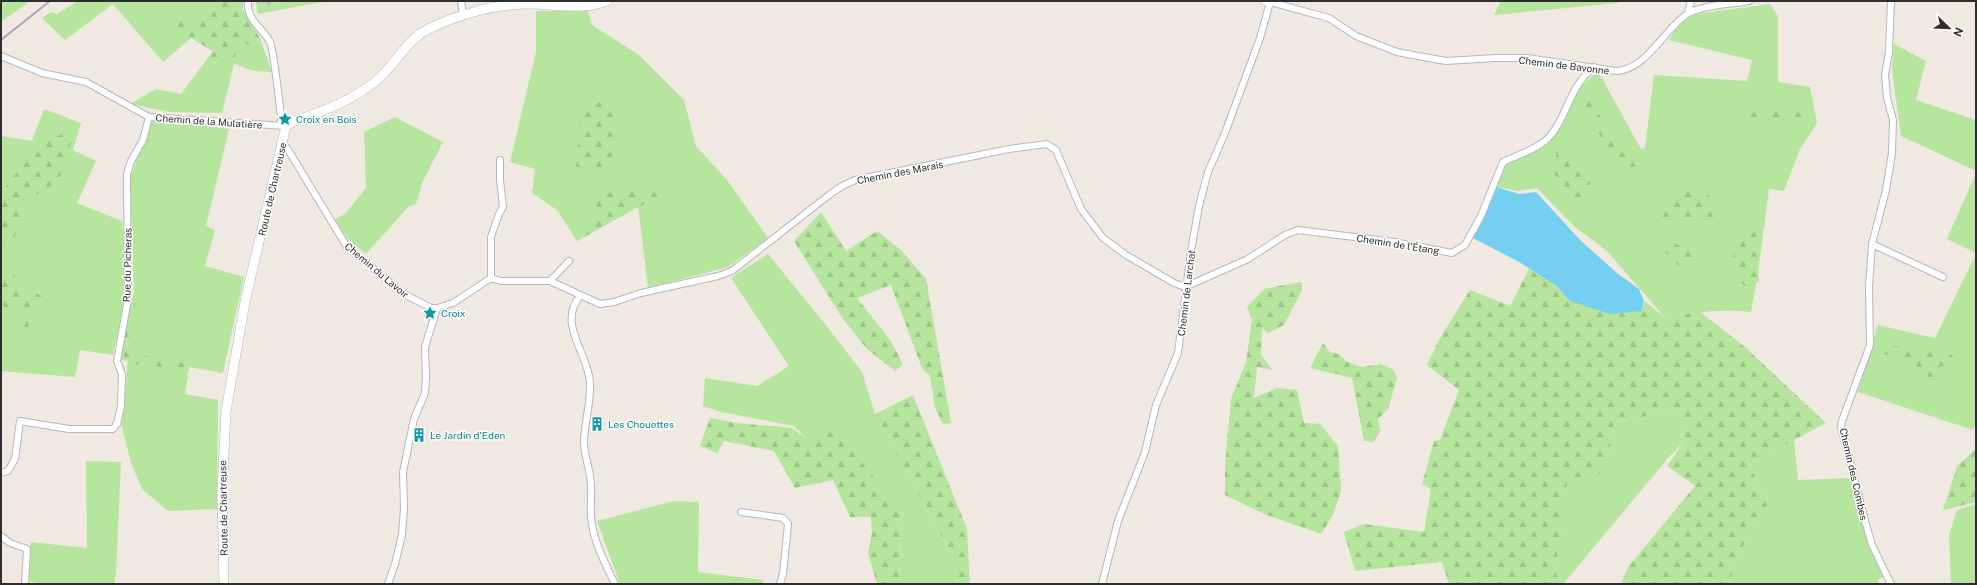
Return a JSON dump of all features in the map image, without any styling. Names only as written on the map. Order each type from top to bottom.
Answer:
[{"type":"main road","points":[[284,126],[346,100],[362,90],[381,76],[414,39],[434,27],[463,16],[501,6],[531,4],[577,7],[607,1]]},
{"type":"main road","name":"Route de Chartreuse","points":[[224,584],[222,492],[226,411],[245,302],[282,145],[284,126]]},
{"type":"street","points":[[248,1],[247,9],[254,24],[261,29],[271,44],[284,126]]},
{"type":"street","points":[[461,1],[463,16]]},
{"type":"street","name":"Chemin de Bavonne","points":[[1269,1],[1328,18],[1356,36],[1397,52],[1425,58],[1446,62],[1495,58],[1527,58],[1625,71],[1653,49],[1670,30],[1688,14],[1699,9],[1749,1]]},
{"type":"street","name":"Chemin de Larchat","points":[[1102,584],[1118,521],[1145,452],[1156,405],[1178,353],[1185,287],[1199,206],[1208,172],[1225,133],[1260,38],[1269,1]]},
{"type":"street","points":[[1688,14],[1691,1]]},
{"type":"street","name":"Chemin des Combes","points":[[1891,1],[1889,52],[1885,75],[1887,98],[1893,120],[1892,154],[1886,190],[1872,244],[1869,286],[1870,345],[1842,420],[1841,427],[1872,545],[1891,584]]},
{"type":"street","name":"Chemin de la Mulatière","points":[[1,56],[42,73],[86,82],[149,117],[284,126]]},
{"type":"street","name":"Chemin de l'Étang","points":[[1185,287],[1248,260],[1284,235],[1298,230],[1394,242],[1452,254],[1465,246],[1481,216],[1502,162],[1534,147],[1551,136],[1574,88],[1584,75],[1594,67]]},
{"type":"street","name":"Rue du Picheras","points":[[1,473],[8,471],[15,459],[20,420],[68,430],[113,429],[117,424],[121,406],[122,374],[117,361],[128,299],[127,174],[131,161],[142,140],[149,117]]},
{"type":"street","name":"Chemin des Marais","points":[[580,296],[600,304],[614,302],[641,293],[718,276],[732,271],[829,195],[842,186],[855,180],[1009,149],[1046,144],[1056,150],[1081,209],[1103,238],[1126,255],[1174,283],[1185,287]]},
{"type":"street","name":"Chemin du Lavoir","points":[[282,145],[287,148],[347,246],[404,294],[431,308],[437,308]]},
{"type":"street","points":[[491,278],[492,237],[499,214],[503,207],[500,180],[500,160]]},
{"type":"street","points":[[1872,244],[1943,277]]},
{"type":"street","points":[[550,281],[568,261]]},
{"type":"street","points":[[388,584],[395,564],[402,535],[404,508],[403,472],[414,419],[425,393],[425,347],[437,308],[453,303],[491,278]]},
{"type":"street","points":[[491,278],[501,281],[550,281],[580,296],[576,301],[572,313],[571,326],[590,380],[584,440],[585,462],[590,476],[592,524],[601,554],[615,584]]},
{"type":"street","points":[[741,512],[783,518],[788,524],[783,574],[780,584]]},
{"type":"street","points":[[1,536],[10,543],[27,549],[25,584]]},
{"type":"green space","points":[[1,1],[30,1],[1,22]]},
{"type":"green space","points":[[78,1],[244,1],[242,9],[259,36],[272,72],[254,71],[234,64],[222,113],[169,112],[130,104],[156,89],[181,94],[213,51],[191,38],[163,62],[113,4],[65,40],[42,18],[51,12],[57,14]]},
{"type":"green space","points":[[212,1],[244,1],[242,9],[259,36],[263,49],[236,41],[235,64],[210,57],[213,51],[191,38],[177,35],[171,22],[211,13]]},
{"type":"green space","points":[[256,1],[283,1],[257,7]]},
{"type":"green space","points":[[283,1],[327,1],[258,14],[257,7]]},
{"type":"green space","points":[[1501,1],[1618,1],[1618,3],[1494,15]]},
{"type":"green space","points":[[1770,4],[1778,16],[1778,82],[1810,87],[1817,123],[1800,149],[1784,191],[1769,189],[1751,312],[1708,312],[1666,319],[1607,251],[1575,227],[1537,188],[1518,191],[1496,187],[1504,165],[1549,141],[1578,89],[1598,71],[1641,149],[1645,148],[1654,75],[1747,81],[1752,60],[1669,40],[1680,23],[1696,14]]},
{"type":"green space","points":[[536,11],[588,11],[592,25],[639,55],[684,100],[696,146],[727,180],[768,238],[728,267],[648,288],[638,206],[577,241],[557,210],[532,193],[535,169],[510,162],[536,52]]},
{"type":"green space","points":[[1894,44],[1926,61],[1916,100],[1976,120],[1976,171],[1901,136],[1892,69]]},
{"type":"green space","points":[[1584,94],[1628,153],[1636,168],[1629,170],[1607,146],[1588,113],[1584,103]]},
{"type":"green space","points":[[581,102],[603,102],[614,116],[611,171],[576,168]]},
{"type":"green space","points":[[1745,107],[1805,110],[1799,124],[1747,117]]},
{"type":"green space","points":[[44,109],[81,123],[73,150],[96,161],[77,203],[122,221],[128,285],[113,355],[80,350],[75,377],[1,371],[1,136],[32,141]]},
{"type":"green space","points":[[395,117],[443,142],[422,183],[416,204],[408,207],[366,254],[347,238],[335,219],[345,214],[366,188],[364,132]]},
{"type":"green space","points":[[152,119],[229,129],[206,226],[215,230],[205,266],[244,277],[223,373],[189,367],[185,394],[218,400],[217,509],[168,511],[142,489],[131,463],[121,423],[128,361],[120,359],[134,292],[130,178]]},
{"type":"green space","points":[[70,130],[72,140],[58,182],[24,202],[13,245],[1,241],[1,193],[37,146]]},
{"type":"green space","points":[[1561,142],[1595,184],[1582,186],[1587,195],[1578,201],[1548,167],[1556,157],[1556,151]]},
{"type":"green space","points":[[1976,173],[1976,253],[1947,239]]},
{"type":"green space","points":[[655,185],[662,194],[577,241],[573,235],[595,219],[597,195]]},
{"type":"green space","points":[[1682,190],[1709,194],[1714,218],[1706,222],[1671,222],[1656,213]]},
{"type":"green space","points":[[821,212],[846,251],[877,231],[902,251],[926,279],[951,423],[943,424],[935,408],[930,376],[922,368],[891,285],[857,298],[890,340],[903,364],[895,371],[867,349],[843,319],[794,241]]},
{"type":"green space","points":[[1756,230],[1759,281],[1753,285],[1744,286],[1731,265],[1735,248],[1740,236]]},
{"type":"green space","points":[[1667,238],[1696,256],[1679,266],[1656,244]]},
{"type":"green space","points":[[768,254],[862,372],[875,414],[952,555],[957,584],[899,584],[902,512],[807,439],[794,426],[721,412],[703,406],[705,378],[757,386],[789,366],[731,278]]},
{"type":"green space","points":[[1976,254],[1976,424],[1973,430],[1858,392],[1878,325],[1935,338]]},
{"type":"green space","points":[[3,267],[13,268],[17,286],[42,296],[43,307],[30,314],[28,331],[20,328],[20,314],[10,311],[1,304]]},
{"type":"green space","points":[[1529,269],[1551,282],[1570,301],[1642,311],[1645,301],[1666,319],[1699,311],[1745,347],[1826,423],[1749,464],[1768,503],[1734,562],[1730,584],[1621,584],[1628,567],[1695,486],[1667,466],[1683,443],[1682,418],[1673,410],[1614,423],[1607,464],[1592,483],[1568,477],[1555,571],[1560,584],[1449,584],[1442,562],[1355,571],[1344,532],[1364,524],[1424,532],[1431,489],[1422,484],[1434,441],[1440,440],[1459,390],[1427,365],[1440,338],[1470,290],[1510,306]]},
{"type":"green space","points":[[1301,282],[1302,290],[1284,325],[1268,333],[1262,328],[1261,355],[1273,370],[1257,367],[1254,398],[1277,388],[1297,390],[1304,423],[1320,424],[1338,446],[1341,491],[1333,515],[1321,534],[1264,514],[1225,495],[1225,464],[1231,399],[1246,362],[1252,320],[1247,307],[1264,289]]},
{"type":"green space","points":[[132,299],[136,302],[127,349],[133,354],[187,363],[184,370],[134,364],[125,359],[122,351]]},
{"type":"green space","points":[[1323,343],[1330,352],[1339,354],[1347,362],[1362,367],[1381,364],[1394,370],[1397,378],[1388,409],[1378,419],[1380,431],[1374,442],[1364,441],[1352,378],[1310,368]]},
{"type":"green space","points":[[1882,344],[1952,355],[1955,360],[1949,365],[1938,367],[1939,392],[1931,391],[1926,371],[1882,353]]},
{"type":"green space","points":[[913,395],[967,529],[970,584],[957,584],[952,555],[875,414]]},
{"type":"green space","points":[[1673,410],[1682,418],[1683,443],[1668,458],[1563,584],[1560,584],[1555,571],[1568,476],[1607,464],[1614,423]]},
{"type":"green space","points":[[710,418],[737,423],[792,428],[807,439],[835,428],[902,513],[899,584],[877,584],[868,553],[872,532],[871,517],[850,517],[833,480],[795,488],[774,451],[724,441],[717,453],[700,446]]},
{"type":"green space","points":[[1794,440],[1798,480],[1853,478],[1856,507],[1883,577],[1879,579],[1878,584],[1730,584],[1734,562],[1768,503],[1749,464]]},
{"type":"green space","points":[[1976,449],[1976,502],[1943,510],[1957,466]]},
{"type":"green space","points":[[86,461],[121,462],[116,573],[114,584],[44,584],[27,581],[31,542],[87,548]]},
{"type":"green space","points":[[674,501],[699,502],[698,572],[763,580],[763,584],[620,584],[597,521]]},
{"type":"green space","points":[[1976,504],[1976,584],[1951,584],[1949,535],[1957,510]]},
{"type":"water","points":[[1496,187],[1519,194],[1536,192],[1580,240],[1617,273],[1639,289],[1644,301],[1642,311],[1610,314],[1570,301],[1555,285],[1521,263],[1473,238]]},
{"type":"railway","points":[[1,40],[50,1]]},
{"type":"place","name":"Croix en Bois","points":[[285,119]]},
{"type":"place","name":"Croix","points":[[430,313]]},
{"type":"place","name":"Les Chouettes","points":[[597,424]]},
{"type":"place","name":"Le Jardin d'Eden","points":[[419,435]]}]
